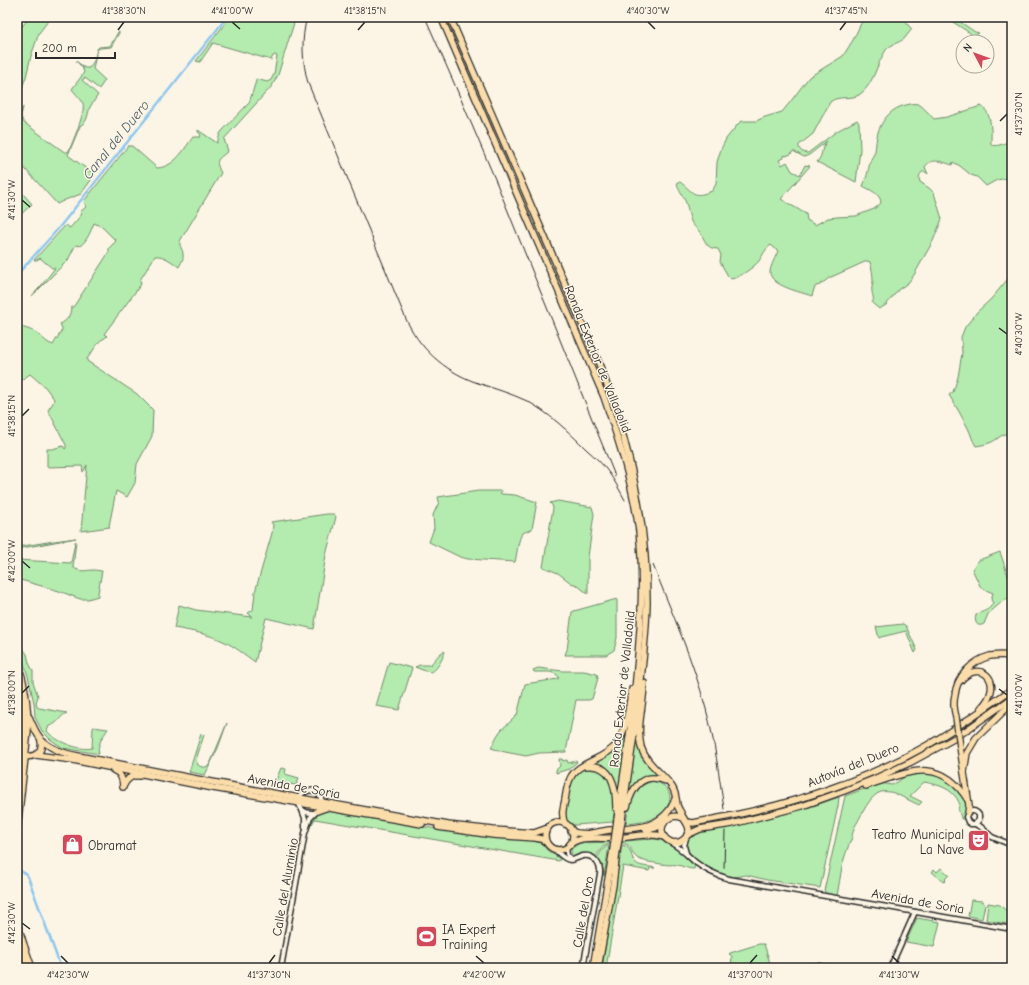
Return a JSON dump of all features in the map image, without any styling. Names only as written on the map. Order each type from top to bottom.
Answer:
[{"type":"highway","name":"Ronda Exterior de Valladolid","points":[[440,17],[604,397],[617,434],[631,489],[639,532],[642,601],[634,704],[615,850],[593,968]]},
{"type":"highway","name":"Ronda Exterior de Valladolid","points":[[450,17],[607,383],[630,459],[645,560],[647,603],[643,669],[619,820]]},
{"type":"highway","points":[[971,812],[968,803],[954,703],[955,694],[960,680],[968,669],[979,661],[991,656],[1012,656]]},
{"type":"highway","points":[[638,657],[626,723],[621,736],[616,744],[606,754],[578,769],[570,779],[561,816],[548,828],[545,836],[546,842],[550,847],[560,850],[578,840],[586,838],[618,838],[659,835],[671,842],[680,842],[687,836],[689,829],[677,805],[674,790],[649,763],[642,749],[640,727],[644,692],[643,669]]},
{"type":"highway","points":[[17,662],[24,681],[27,698],[26,731],[20,757],[21,773],[17,830]]},
{"type":"highway","points":[[911,754],[982,708],[991,695],[991,680],[979,671],[966,674],[960,680]]},
{"type":"highway","points":[[17,676],[26,714],[39,737],[41,749],[21,773]]},
{"type":"highway","name":"Autovía del Duero","points":[[685,820],[693,823],[735,815],[782,804],[849,782],[892,764],[911,754],[960,726],[1012,689]]},
{"type":"highway","name":"Autovía del Duero","points":[[687,836],[700,829],[732,824],[776,813],[844,792],[930,752],[961,734],[1012,698]]},
{"type":"highway","points":[[964,772],[967,753],[976,738],[1012,703]]},
{"type":"highway","points":[[17,727],[26,714]]},
{"type":"highway","points":[[17,731],[26,731]]},
{"type":"highway","name":"Avenida de Soria","points":[[26,731],[39,737],[54,749],[63,753],[212,782],[319,808],[474,828],[534,833],[548,828]]},
{"type":"highway","name":"Avenida de Soria","points":[[20,757],[36,755],[300,804]]},
{"type":"highway","points":[[17,787],[21,773],[20,757]]},
{"type":"highway","points":[[89,764],[116,771],[121,776],[123,787],[126,781],[133,776],[155,776]]},
{"type":"highway","points":[[578,769],[585,766],[594,766],[603,769],[610,775],[614,783],[616,816],[619,820],[624,816],[628,800],[632,793],[637,785],[642,781],[648,778],[654,778],[668,782]]},
{"type":"highway","points":[[820,800],[900,775],[925,770],[940,774],[950,779],[958,786],[968,803]]},
{"type":"highway","points":[[587,834],[606,830],[639,828],[650,825],[664,816],[671,809],[676,797]]},
{"type":"highway","points":[[674,816],[677,805]]},
{"type":"highway","name":"Avenida de Soria","points":[[319,808],[328,807],[448,829],[493,835],[536,838],[546,842]]},
{"type":"highway","points":[[563,810],[563,819],[571,831],[572,838],[568,846]]},
{"type":"highway","points":[[571,831],[587,834],[644,830],[655,828],[674,816],[678,816],[685,820]]},
{"type":"highway","points":[[664,822],[662,830],[664,837]]},
{"type":"highway","points":[[554,824],[565,824]]},
{"type":"highway","name":"Ronda Exterior de Valladolid","points":[[598,968],[613,885],[615,850]]},
{"type":"highway","points":[[17,923],[24,945],[28,968]]},
{"type":"highway","points":[[17,940],[28,968]]},
{"type":"street","points":[[312,790],[318,794],[321,797],[319,808],[308,813],[300,804],[303,793],[312,790]]},
{"type":"street","name":"Calle del Aluminio","points":[[300,804],[305,818],[305,833]]},
{"type":"street","name":"Calle del Aluminio","points":[[281,968],[305,833],[310,818],[319,808]]},
{"type":"street","points":[[981,827],[979,815],[976,812],[971,812],[966,817],[967,821],[981,827],[992,836],[1011,845]]},
{"type":"street","points":[[975,824],[979,820]]},
{"type":"street","points":[[686,853],[684,846],[687,836]]},
{"type":"street","name":"Avenida de Soria","points":[[671,842],[699,865],[717,875],[1012,929]]},
{"type":"street","name":"Calle del Oro","points":[[568,846],[566,851],[567,855],[573,859]]},
{"type":"street","name":"Calle del Oro","points":[[554,849],[566,858],[573,859],[583,856],[591,857],[598,863],[600,869],[583,968]]},
{"type":"street","points":[[890,968],[915,912]]},
{"type":"green space","points":[[30,17],[51,17],[39,33],[26,77],[19,96],[17,97],[17,32]]},
{"type":"green space","points":[[230,17],[296,17],[278,75],[272,86],[224,139],[228,151],[218,160],[221,173],[180,241],[183,256],[179,267],[165,258],[155,256],[140,280],[141,284],[104,334],[107,336],[100,341],[87,359],[87,361],[137,394],[153,410],[152,436],[137,464],[135,483],[127,497],[116,491],[110,527],[81,531],[87,465],[83,472],[82,466],[47,467],[47,449],[63,446],[65,449],[66,445],[48,410],[54,399],[46,388],[30,374],[17,383],[17,326],[34,332],[53,345],[62,330],[60,324],[68,318],[71,308],[74,306],[109,252],[109,248],[116,241],[102,227],[94,223],[85,241],[80,246],[75,246],[68,260],[32,296],[55,268],[52,268],[40,258],[34,260],[66,225],[70,228],[82,214],[80,212],[86,207],[84,201],[128,146],[132,146],[157,168],[163,167],[174,161],[193,137],[200,137],[201,135],[198,130],[217,143],[222,131],[249,103],[256,79],[267,82],[271,80],[274,74],[277,56],[275,55],[271,60],[213,43],[200,62],[196,61]]},
{"type":"green space","points":[[864,17],[904,17],[912,29],[904,39],[886,50],[864,91],[859,95],[837,99],[830,102],[813,134],[799,145],[801,151],[808,153],[837,131],[857,120],[859,123],[860,150],[856,182],[817,162],[827,141],[809,155],[804,157],[793,151],[791,154],[785,155],[784,158],[779,160],[782,165],[787,162],[792,171],[800,175],[805,165],[810,166],[781,199],[806,214],[807,220],[815,225],[828,218],[856,216],[874,209],[881,203],[881,200],[875,193],[863,186],[870,161],[875,151],[878,132],[885,118],[892,111],[901,106],[912,104],[920,105],[934,119],[947,117],[981,106],[988,114],[991,130],[991,145],[999,145],[1012,139],[1012,177],[997,180],[986,186],[977,177],[971,175],[953,162],[952,165],[937,161],[930,162],[925,167],[928,174],[923,172],[919,178],[920,182],[934,193],[942,219],[933,241],[914,275],[908,283],[899,289],[886,305],[879,309],[872,303],[873,274],[870,262],[867,261],[829,278],[820,285],[816,286],[812,296],[780,285],[771,277],[770,270],[778,251],[771,245],[767,248],[754,266],[731,279],[720,262],[721,255],[718,249],[708,246],[699,231],[691,222],[686,203],[678,188],[677,182],[680,182],[697,194],[712,191],[716,184],[717,162],[721,149],[726,139],[738,124],[742,121],[756,121],[782,112],[809,77],[843,56],[853,40]]},
{"type":"green space","points":[[945,17],[953,17],[975,32],[979,33],[970,33]]},
{"type":"green space","points":[[118,32],[119,33],[111,47],[100,48],[97,50],[93,69],[105,80],[99,89],[85,78],[82,80],[98,95],[90,107],[85,122],[80,126],[68,155],[94,174],[94,176],[81,194],[57,204],[17,160],[17,121],[23,107],[21,116],[23,122],[63,151],[68,152],[78,128],[83,107],[81,100],[72,89],[84,72],[82,67],[76,61],[85,68],[89,68],[94,61],[97,49],[99,47],[110,46]]},
{"type":"green space","points":[[17,187],[32,204],[17,218]]},
{"type":"green space","points":[[1012,274],[1012,433],[1001,436],[987,444],[976,446],[957,407],[949,395],[953,392],[958,377],[962,353],[961,337],[965,327],[977,312],[991,299]]},
{"type":"green space","points":[[478,491],[502,491],[500,493],[502,494],[515,495],[537,502],[532,529],[521,535],[515,562],[468,559],[460,557],[429,542],[434,528],[433,515],[439,502],[438,497]]},
{"type":"green space","points":[[558,501],[592,507],[594,514],[588,557],[588,594],[558,573],[543,567],[553,508],[550,503]]},
{"type":"green space","points":[[334,514],[336,517],[326,555],[314,629],[266,618],[255,662],[223,641],[199,633],[174,628],[179,605],[196,610],[252,617],[248,613],[253,610],[255,592],[272,533],[273,525],[271,522]]},
{"type":"green space","points":[[76,538],[17,549],[17,547]]},
{"type":"green space","points":[[76,541],[73,567],[81,571],[102,571],[98,596],[88,599],[80,599],[59,591],[17,579],[17,560],[71,563]]},
{"type":"green space","points":[[1000,552],[1011,585],[1012,593],[1010,597],[988,614],[984,624],[978,625],[975,618],[976,615],[991,606],[993,603],[991,600],[993,593],[981,588],[972,569],[979,560]]},
{"type":"green space","points":[[617,599],[617,638],[614,650],[606,655],[565,655],[572,612]]},
{"type":"green space","points":[[903,624],[906,626],[917,650],[915,653],[906,631],[879,638],[876,627]]},
{"type":"green space","points":[[17,640],[27,654],[33,671],[33,682],[38,696],[36,703],[37,707],[67,713],[55,724],[49,726],[47,731],[61,742],[74,747],[87,749],[92,748],[93,727],[108,729],[99,744],[99,754],[63,748],[42,731],[35,717],[34,703],[28,676],[17,648]]},
{"type":"green space","points":[[444,651],[445,652],[440,663],[432,672],[415,667],[420,665],[430,665],[438,655]]},
{"type":"green space","points":[[389,662],[412,668],[399,710],[376,706]]},
{"type":"green space","points":[[538,668],[563,671],[584,671],[597,674],[598,678],[592,699],[576,700],[566,752],[539,753],[526,756],[491,748],[501,730],[517,715],[525,684],[558,679],[559,677],[550,672],[534,672],[533,670]]},
{"type":"green space","points":[[629,715],[617,800],[613,777],[589,765],[612,751]]},
{"type":"green space","points":[[227,723],[218,748],[205,775],[189,772],[201,734],[204,735],[196,760],[198,765],[204,767],[210,764]]},
{"type":"green space","points":[[637,730],[640,750],[643,757],[651,767],[662,776],[645,777],[627,802]]},
{"type":"green space","points":[[559,759],[562,759],[563,761],[567,760],[568,763],[577,762],[569,769],[556,773],[556,770],[560,766]]},
{"type":"green space","points":[[281,768],[286,769],[285,774],[299,778],[296,785],[275,782]]},
{"type":"green space","points":[[586,768],[599,769],[609,778],[614,800],[613,822],[575,825],[566,821],[566,809],[572,780],[578,773]]},
{"type":"green space","points":[[920,773],[934,774],[951,782],[965,800],[967,810],[964,819],[961,819],[958,808],[960,804],[956,797],[949,790],[937,785],[924,782],[910,796],[922,802],[919,805],[893,793],[883,792],[877,794],[867,805],[855,827],[843,864],[837,896],[830,895],[824,891],[845,796],[880,783],[892,785],[905,776]]},
{"type":"green space","points":[[653,781],[665,787],[669,792],[670,797],[667,807],[653,819],[626,824],[632,798],[640,788]]},
{"type":"green space","points":[[839,797],[820,888],[767,880],[746,875],[734,877],[715,872],[697,861],[689,854],[686,848],[687,841],[697,833],[789,813]]},
{"type":"green space","points":[[331,810],[454,832],[529,840],[541,843],[547,850],[560,859],[559,861],[315,819],[312,824],[311,823],[314,817],[324,811]]},
{"type":"green space","points":[[652,839],[665,842],[676,848],[695,865],[694,869],[676,865],[647,862],[637,858],[628,845],[622,843],[623,841]]},
{"type":"green space","points":[[610,842],[610,844],[601,849],[595,857],[587,854],[574,857],[572,855],[572,848],[580,843]]},
{"type":"green space","points":[[622,845],[626,846],[630,850],[634,861],[638,864],[655,868],[650,868],[649,871],[623,866],[606,968],[602,968]]},
{"type":"green space","points":[[609,846],[604,876],[602,864],[597,858],[602,850]]},
{"type":"green space","points":[[941,868],[949,875],[944,882],[932,872],[934,869],[937,872]]},
{"type":"green space","points":[[971,900],[982,901],[985,905],[982,919],[968,916]]},
{"type":"green space","points":[[988,903],[1000,905],[1012,916],[1012,925],[986,920]]},
{"type":"green space","points":[[917,918],[940,922],[934,947],[906,942]]},
{"type":"green space","points":[[759,944],[764,944],[770,963],[770,968],[731,968],[732,956],[729,954],[730,953]]},
{"type":"green space","points":[[818,962],[835,968],[799,968]]},
{"type":"waterway","name":"Canal del Duero","points":[[17,274],[58,229],[227,17]]},
{"type":"waterway","name":"Canal del Duero","points":[[17,869],[26,874],[28,877],[61,968]]},
{"type":"railway","points":[[307,17],[303,50],[304,66],[308,83],[405,317],[417,339],[433,357],[463,377],[527,401],[551,417],[601,463],[613,479],[625,500]]},
{"type":"railway","points":[[425,17],[495,179],[615,476]]},
{"type":"railway","points":[[653,565],[682,637],[701,691],[712,734],[724,809]]},
{"type":"railway","points":[[724,868],[725,831]]},
{"type":"place","name":"Teatro Municipal La Nave","points":[[979,841]]},
{"type":"place","name":"Obramat","points":[[72,845]]},
{"type":"place","name":"IA Expert Training","points":[[426,936]]}]
